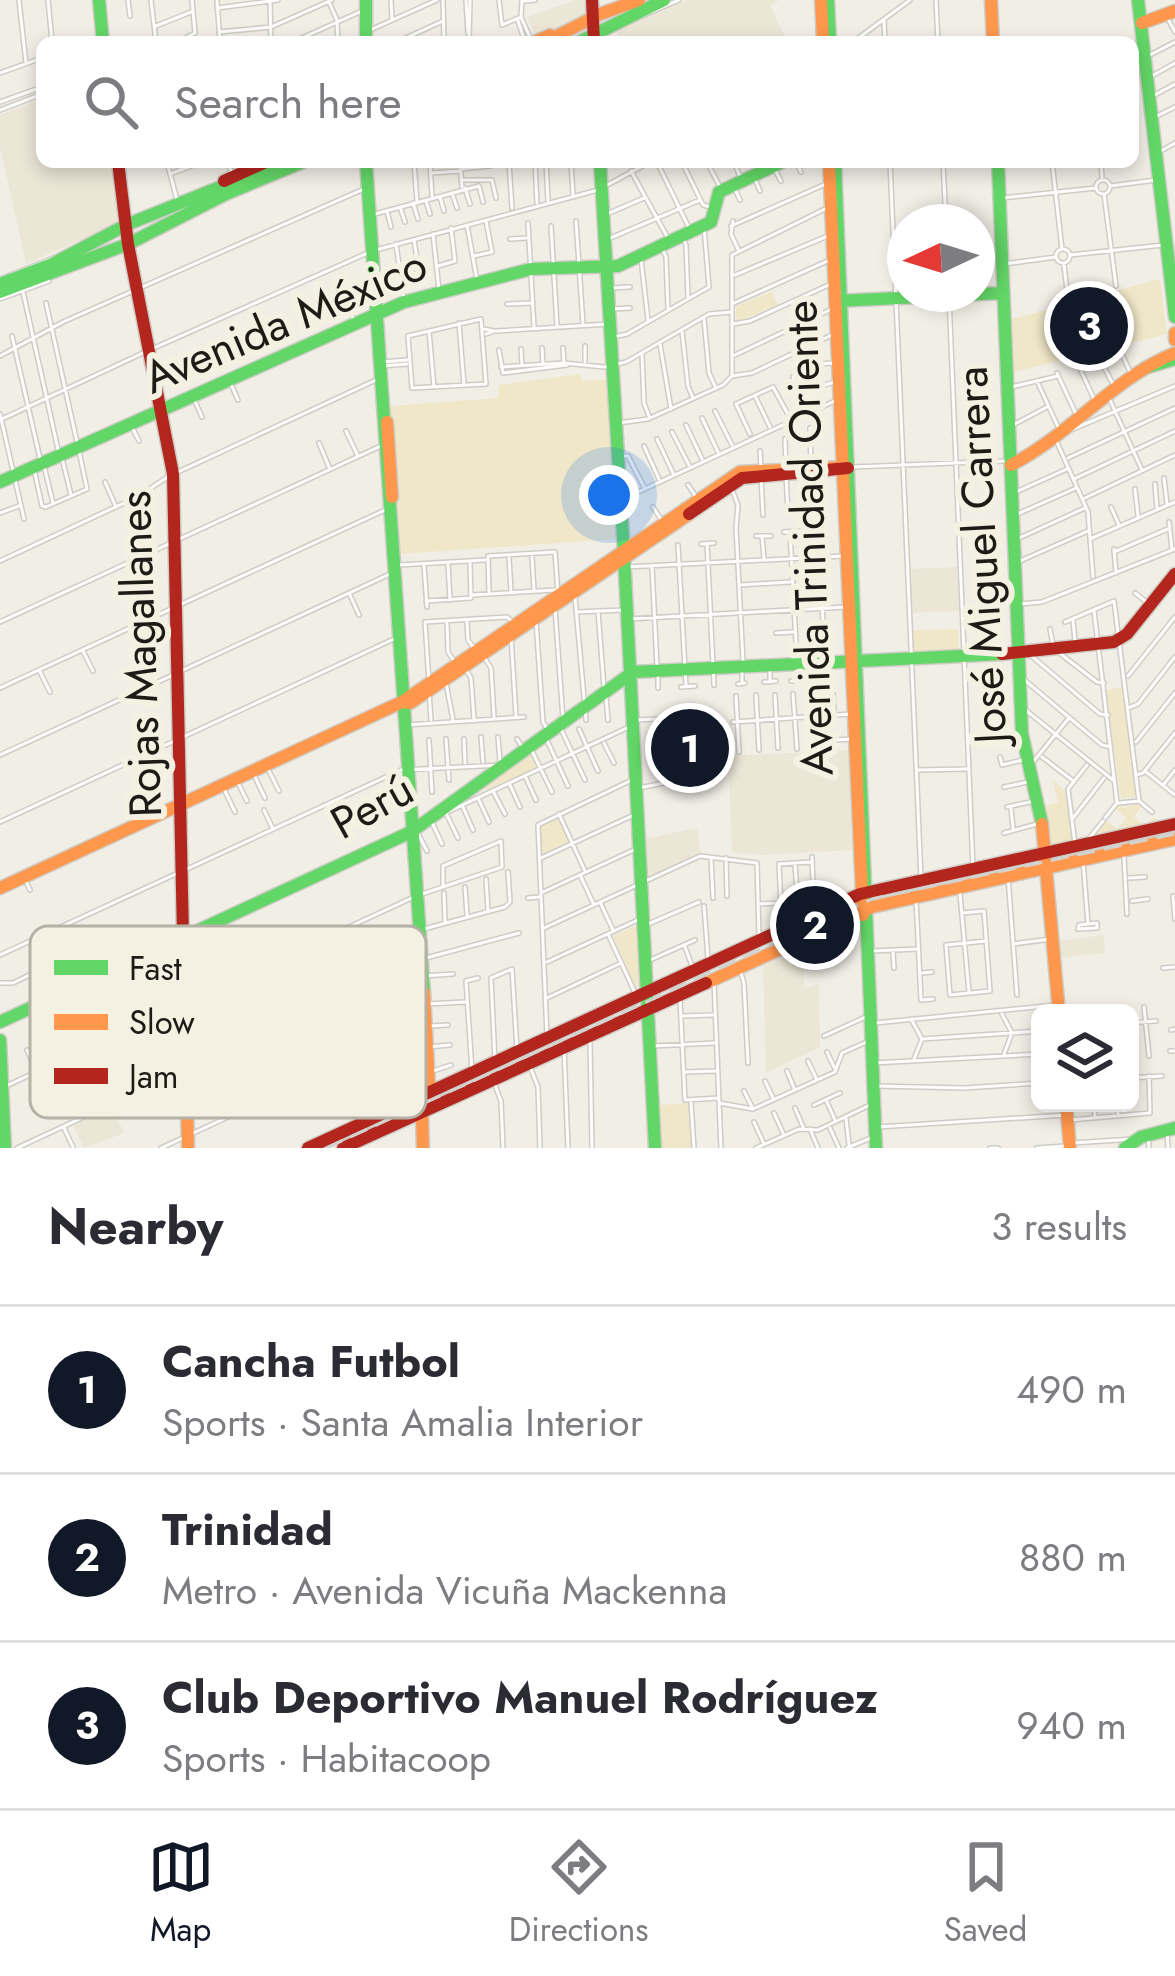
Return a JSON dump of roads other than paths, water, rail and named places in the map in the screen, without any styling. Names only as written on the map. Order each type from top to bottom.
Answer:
[{"type":"main road","points":[[101,0],[104,36]]},
{"type":"main road","points":[[590,0],[604,13]]},
{"type":"main road","points":[[556,36],[639,0]]},
{"type":"main road","points":[[599,36],[664,0]]},
{"type":"main road","points":[[825,0],[827,36]]},
{"type":"main road","points":[[991,0],[993,36]]},
{"type":"main road","points":[[1138,0],[1160,180],[1169,203],[1175,317]]},
{"type":"main road","points":[[366,5],[366,36]]},
{"type":"main road","points":[[604,13],[602,19],[615,26]]},
{"type":"main road","points":[[595,36],[604,13]]},
{"type":"main road","points":[[1142,22],[1170,13]]},
{"type":"main road","points":[[548,36],[569,29]]},
{"type":"main road","name":"Rojas Magallanes","points":[[119,168],[128,244],[173,474],[184,926]]},
{"type":"main road","points":[[179,203],[245,168]]},
{"type":"main road","points":[[0,289],[90,249],[126,226],[267,168]]},
{"type":"main road","points":[[90,249],[128,244],[289,168]]},
{"type":"main road","points":[[366,168],[418,926]]},
{"type":"main road","points":[[602,168],[611,324],[620,363],[616,423],[646,962],[642,994],[648,1007],[655,1148]]},
{"type":"main road","name":"Avenida Trinidad Oriente","points":[[831,168],[854,739],[876,1137]]},
{"type":"main road","name":"Avenida Trinidad Oriente","points":[[832,168],[864,892]]},
{"type":"main road","name":"José Miguel Carrera","points":[[998,168],[1016,604],[1023,652],[1021,707],[1043,823],[1059,1004]]},
{"type":"main road","name":"Avenida México","points":[[7,479],[376,311],[531,269],[608,265],[640,256],[714,220],[717,196],[754,174]]},
{"type":"main road","points":[[603,188],[608,265]]},
{"type":"main road","points":[[151,215],[158,220],[159,230]]},
{"type":"main road","points":[[995,293],[1003,293]]},
{"type":"main road","points":[[837,303],[887,299]]},
{"type":"main road","points":[[1009,462],[1040,448],[1145,363],[1175,356]]},
{"type":"main road","points":[[0,888],[27,884],[236,779],[402,702],[410,703],[557,596],[696,508],[740,472],[846,468]]},
{"type":"main road","points":[[513,629],[535,617],[557,596],[575,590],[663,523],[696,508]]},
{"type":"main road","points":[[1120,640],[1175,574]]},
{"type":"main road","name":"Perú","points":[[208,926],[413,830],[524,744],[585,713],[630,673],[1023,652],[1120,640]]},
{"type":"main road","points":[[429,687],[460,665]]},
{"type":"main road","points":[[428,1093],[495,1062],[564,1046],[865,909],[1008,875],[1046,860],[1171,828]]},
{"type":"main road","points":[[1081,850],[1123,850],[1171,828]]},
{"type":"main road","points":[[426,1110],[492,1079],[547,1038],[864,892],[1046,860]]},
{"type":"main road","name":"Perú","points":[[0,1022],[30,1008]]},
{"type":"main road","points":[[426,1036],[426,1100]]},
{"type":"main road","points":[[0,1040],[4,1147]]},
{"type":"main road","points":[[1067,1113],[1070,1145]]},
{"type":"main road","points":[[308,1148],[373,1118]]},
{"type":"main road","points":[[343,1148],[408,1118]]},
{"type":"main road","points":[[1136,1144],[1171,1129]]},
{"type":"street","points":[[19,0],[26,63]]},
{"type":"street","points":[[48,0],[51,36]]},
{"type":"street","points":[[128,0],[130,16]]},
{"type":"street","points":[[152,0],[155,36]]},
{"type":"street","points":[[190,36],[194,34],[192,0]]},
{"type":"street","points":[[217,0],[219,36]]},
{"type":"street","points":[[217,8],[278,0]]},
{"type":"street","points":[[219,32],[269,28],[330,0],[338,36]]},
{"type":"street","points":[[391,0],[392,20]]},
{"type":"street","points":[[368,36],[440,0],[444,36]]},
{"type":"street","points":[[468,0],[469,36]]},
{"type":"street","points":[[500,0],[501,25],[520,18]]},
{"type":"street","points":[[528,36],[520,18],[523,1],[535,0]]},
{"type":"street","points":[[604,13],[628,0]]},
{"type":"street","points":[[615,26],[679,0]]},
{"type":"street","points":[[861,36],[910,0]]},
{"type":"street","points":[[936,0],[938,36]]},
{"type":"street","points":[[269,1],[270,36]]},
{"type":"street","points":[[306,36],[366,5]]},
{"type":"street","points":[[154,27],[193,11]]},
{"type":"street","points":[[1170,13],[1175,32]]},
{"type":"street","points":[[884,20],[884,36]]},
{"type":"street","points":[[410,36],[443,21]]},
{"type":"street","points":[[1146,58],[1175,42]]},
{"type":"street","points":[[0,73],[36,60]]},
{"type":"street","points":[[1148,77],[1175,63]]},
{"type":"street","points":[[1150,97],[1175,84]]},
{"type":"street","points":[[0,102],[36,93]]},
{"type":"street","points":[[0,110],[36,94]]},
{"type":"street","points":[[1153,118],[1175,107]]},
{"type":"street","points":[[1157,152],[1175,143]]},
{"type":"street","points":[[167,168],[179,203]]},
{"type":"street","points":[[168,175],[186,168]]},
{"type":"street","points":[[229,168],[233,177]]},
{"type":"street","points":[[414,168],[418,219]]},
{"type":"street","points":[[430,168],[430,214]]},
{"type":"street","points":[[445,168],[445,172]]},
{"type":"street","points":[[430,173],[457,168]]},
{"type":"street","points":[[460,168],[470,204]]},
{"type":"street","points":[[512,168],[512,211]]},
{"type":"street","points":[[535,168],[537,205]]},
{"type":"street","points":[[545,168],[548,202]]},
{"type":"street","points":[[571,168],[573,196]]},
{"type":"street","points":[[24,519],[7,479],[7,445],[0,418],[372,251],[603,188],[639,168]]},
{"type":"street","points":[[657,168],[680,209],[681,236],[666,256],[668,310]]},
{"type":"street","points":[[685,168],[704,207],[716,208]]},
{"type":"street","points":[[799,168],[801,172]]},
{"type":"street","points":[[890,168],[892,204]]},
{"type":"street","points":[[943,168],[945,204]]},
{"type":"street","points":[[1053,168],[1062,249],[1056,257]]},
{"type":"street","points":[[1096,188],[1102,180],[1101,168]]},
{"type":"street","points":[[632,171],[659,219],[686,245],[689,298]]},
{"type":"street","points":[[754,174],[781,181]]},
{"type":"street","points":[[754,174],[760,190]]},
{"type":"street","points":[[740,200],[754,174]]},
{"type":"street","points":[[461,180],[492,179],[496,198]]},
{"type":"street","points":[[1102,180],[1110,186],[1160,180]]},
{"type":"street","points":[[738,250],[732,223],[830,182]]},
{"type":"street","points":[[369,216],[479,186],[483,202]]},
{"type":"street","points":[[1104,194],[1110,186]]},
{"type":"street","points":[[0,356],[137,289],[368,187]]},
{"type":"street","points":[[1000,198],[1096,188],[1104,194],[1116,286]]},
{"type":"street","points":[[452,192],[457,208]]},
{"type":"street","points":[[439,195],[444,211]]},
{"type":"street","points":[[607,214],[646,197]]},
{"type":"street","points":[[608,239],[700,200]]},
{"type":"street","points":[[732,376],[732,255],[831,206]]},
{"type":"street","points":[[400,207],[405,222]]},
{"type":"street","points":[[387,211],[391,226]]},
{"type":"street","points":[[472,257],[492,252],[486,218]]},
{"type":"street","points":[[576,221],[583,326]]},
{"type":"street","points":[[467,223],[477,282]]},
{"type":"street","points":[[528,224],[535,328]]},
{"type":"street","points":[[551,226],[557,327]]},
{"type":"street","points":[[437,266],[455,260],[451,228]]},
{"type":"street","points":[[433,233],[440,292]]},
{"type":"street","points":[[496,331],[648,322],[710,287],[707,235],[681,236]]},
{"type":"street","points":[[732,275],[832,235]]},
{"type":"street","points":[[510,239],[529,237]]},
{"type":"street","points":[[400,278],[419,272],[413,239]]},
{"type":"street","points":[[1062,249],[1070,255],[1170,240]]},
{"type":"street","points":[[396,244],[401,303]]},
{"type":"street","points":[[1068,299],[1064,263],[1070,255]]},
{"type":"street","points":[[640,256],[645,266],[648,322]]},
{"type":"street","points":[[1002,264],[1056,257],[1064,263]]},
{"type":"street","points":[[732,304],[833,258]]},
{"type":"street","points":[[0,289],[22,292],[49,281]]},
{"type":"street","points":[[733,324],[749,322],[835,283]]},
{"type":"street","points":[[609,288],[630,287]]},
{"type":"street","points":[[22,292],[71,497]]},
{"type":"street","points":[[12,336],[40,466],[44,508],[87,489],[46,303]]},
{"type":"street","points":[[507,304],[533,303]]},
{"type":"street","points":[[735,355],[837,303]]},
{"type":"street","points":[[346,304],[356,324]]},
{"type":"street","points":[[611,324],[630,308]]},
{"type":"street","points":[[620,363],[703,318],[733,312]]},
{"type":"street","points":[[897,312],[921,880]]},
{"type":"street","points":[[950,312],[974,870]]},
{"type":"street","points":[[703,318],[709,373],[716,388]]},
{"type":"street","points":[[481,319],[486,384],[412,388],[407,336],[460,323],[481,319]]},
{"type":"street","points":[[460,323],[464,387]]},
{"type":"street","points":[[681,330],[688,386],[694,398]]},
{"type":"street","points":[[429,331],[434,388]]},
{"type":"street","points":[[616,423],[651,418],[732,376],[752,373],[837,334]]},
{"type":"street","points":[[659,342],[671,409]]},
{"type":"street","points":[[585,346],[585,364]]},
{"type":"street","points":[[542,348],[543,366]]},
{"type":"street","points":[[563,348],[566,364]]},
{"type":"street","points":[[520,349],[521,365]]},
{"type":"street","points":[[499,350],[502,370]]},
{"type":"street","points":[[641,352],[644,403],[651,418]]},
{"type":"street","points":[[1121,352],[1145,363]]},
{"type":"street","points":[[1098,356],[1115,411],[1142,470]]},
{"type":"street","points":[[0,561],[116,507],[379,369],[410,362]]},
{"type":"street","points":[[502,370],[642,362]]},
{"type":"street","points":[[1077,362],[1094,401]]},
{"type":"street","points":[[808,411],[793,377],[819,364],[838,363]]},
{"type":"street","points":[[502,370],[543,366]]},
{"type":"street","points":[[1007,388],[1057,374],[1077,416]]},
{"type":"street","points":[[230,381],[238,400]]},
{"type":"street","points":[[800,393],[838,381]]},
{"type":"street","points":[[1037,381],[1086,507],[1094,580]]},
{"type":"street","points":[[751,438],[736,404],[754,395],[774,386],[790,419]]},
{"type":"street","points":[[1057,434],[1175,386]]},
{"type":"street","points":[[754,395],[771,429]]},
{"type":"street","points":[[193,397],[202,418]]},
{"type":"street","points":[[621,500],[839,400]]},
{"type":"street","points":[[1009,427],[1048,406]]},
{"type":"street","points":[[1065,459],[1175,408]]},
{"type":"street","points":[[719,453],[703,419],[716,413],[732,447]]},
{"type":"street","points":[[131,424],[139,441]]},
{"type":"street","points":[[690,467],[673,433],[687,427],[703,461]]},
{"type":"street","points":[[810,428],[813,510]]},
{"type":"street","points":[[346,431],[358,456]]},
{"type":"street","points":[[1074,479],[1175,431]]},
{"type":"street","points":[[785,439],[788,512]]},
{"type":"street","points":[[660,481],[644,448],[658,441],[674,475]]},
{"type":"street","points":[[319,443],[330,469]]},
{"type":"street","points":[[0,622],[386,444]]},
{"type":"street","points":[[0,448],[7,445]]},
{"type":"street","points":[[760,451],[763,515]]},
{"type":"street","points":[[1082,499],[1175,455]]},
{"type":"street","points":[[618,456],[628,457],[645,488]]},
{"type":"street","points":[[846,468],[1009,462]]},
{"type":"street","points":[[40,466],[54,504]]},
{"type":"street","points":[[1012,494],[1069,468]]},
{"type":"street","points":[[1164,478],[1167,506]]},
{"type":"street","points":[[105,482],[116,507]]},
{"type":"street","points":[[728,483],[738,505],[742,683]]},
{"type":"street","points":[[1155,484],[1157,510]]},
{"type":"street","points":[[688,485],[696,508]]},
{"type":"street","points":[[1013,517],[1078,488]]},
{"type":"street","points":[[1136,489],[1138,518]]},
{"type":"street","points":[[1090,539],[1175,502]]},
{"type":"street","points":[[0,513],[21,506]]},
{"type":"street","points":[[652,507],[663,523]]},
{"type":"street","points":[[1014,540],[1086,507]]},
{"type":"street","points":[[1111,507],[1119,526]]},
{"type":"street","points":[[0,688],[390,508]]},
{"type":"street","points":[[1016,604],[1042,602],[1116,575],[1174,550],[1169,525],[1114,551],[1116,575]]},
{"type":"street","points":[[810,530],[820,529],[826,679]]},
{"type":"street","points":[[1015,563],[1089,530]]},
{"type":"street","points":[[797,680],[787,532],[798,531]]},
{"type":"street","points":[[764,560],[759,536],[771,536]]},
{"type":"street","points":[[707,544],[714,685]]},
{"type":"street","points":[[678,545],[684,687],[694,686]]},
{"type":"street","points":[[0,755],[393,569],[555,552],[554,728],[556,762],[568,785]]},
{"type":"street","points":[[532,553],[534,591]]},
{"type":"street","points":[[509,555],[512,592]]},
{"type":"street","points":[[624,555],[652,566],[846,556]]},
{"type":"street","points":[[140,557],[149,579]]},
{"type":"street","points":[[487,558],[489,594]]},
{"type":"street","points":[[470,561],[472,597]]},
{"type":"street","points":[[448,562],[450,600]]},
{"type":"street","points":[[424,563],[426,604],[512,592],[557,596]]},
{"type":"street","points":[[652,566],[659,688]]},
{"type":"street","points":[[739,585],[792,582]]},
{"type":"street","points":[[575,590],[585,713]]},
{"type":"street","points":[[349,593],[358,615]]},
{"type":"street","points":[[1135,593],[1150,606]]},
{"type":"street","points":[[1065,622],[1114,601],[1139,801],[1152,812]]},
{"type":"street","points":[[576,613],[654,617],[848,607]]},
{"type":"street","points":[[1094,610],[1118,803]]},
{"type":"street","points":[[598,611],[608,720]]},
{"type":"street","points":[[431,720],[425,622],[508,616],[513,629],[516,718]]},
{"type":"street","points":[[535,617],[543,722],[554,728],[573,754],[585,780]]},
{"type":"street","points":[[1125,676],[1132,674],[1175,617]]},
{"type":"street","points":[[467,619],[469,641],[490,665],[494,719]]},
{"type":"street","points":[[1073,619],[1076,646]]},
{"type":"street","points":[[447,620],[448,651],[471,678],[475,721]]},
{"type":"street","points":[[1050,629],[1054,649],[1104,683]]},
{"type":"street","points":[[1164,630],[1175,639]]},
{"type":"street","points":[[776,633],[794,632]]},
{"type":"street","points":[[0,822],[398,638]]},
{"type":"street","points":[[83,650],[93,671]]},
{"type":"street","points":[[1023,652],[1099,713],[1108,715]]},
{"type":"street","points":[[1128,708],[1138,704],[1175,657]]},
{"type":"street","points":[[770,664],[770,682]]},
{"type":"street","points":[[40,670],[50,692]]},
{"type":"street","points":[[1019,676],[1105,747],[1111,747]]},
{"type":"street","points":[[444,679],[451,691],[453,722]]},
{"type":"street","points":[[812,691],[816,745],[854,739]]},
{"type":"street","points":[[756,694],[758,750]]},
{"type":"street","points":[[793,694],[797,749]]},
{"type":"street","points":[[833,694],[834,716]]},
{"type":"street","points":[[775,695],[778,748]]},
{"type":"street","points":[[1132,743],[1141,740],[1174,695]]},
{"type":"street","points":[[736,696],[739,752]]},
{"type":"street","points":[[1021,707],[1105,777],[1115,780]]},
{"type":"street","points":[[735,722],[853,714]]},
{"type":"street","points":[[404,725],[524,717]]},
{"type":"street","points":[[442,844],[430,818],[633,723],[707,717],[710,773]]},
{"type":"street","points":[[1000,757],[1002,765],[1032,759],[1070,717]]},
{"type":"street","points":[[672,718],[675,780]]},
{"type":"street","points":[[579,729],[598,771]]},
{"type":"street","points":[[1136,775],[1145,771],[1175,734]]},
{"type":"street","points":[[481,737],[483,764]]},
{"type":"street","points":[[64,926],[407,768],[501,764],[498,737]]},
{"type":"street","points":[[446,739],[448,780]]},
{"type":"street","points":[[464,739],[465,765]]},
{"type":"street","points":[[429,740],[432,792]]},
{"type":"street","points":[[603,740],[614,763]]},
{"type":"street","points":[[524,744],[552,793]]},
{"type":"street","points":[[659,747],[674,746]]},
{"type":"street","points":[[1032,759],[1074,782]]},
{"type":"street","points":[[1088,763],[1068,789],[1081,850],[1088,924]]},
{"type":"street","points":[[266,765],[279,791]]},
{"type":"street","points":[[916,770],[969,769]]},
{"type":"street","points":[[1163,786],[1175,770]]},
{"type":"street","points":[[1145,771],[1175,795]]},
{"type":"street","points":[[252,772],[265,798]]},
{"type":"street","points":[[547,1038],[538,824],[636,783],[719,772]]},
{"type":"street","points":[[525,776],[536,800]]},
{"type":"street","points":[[1072,819],[1105,777]]},
{"type":"street","points":[[236,779],[247,801]]},
{"type":"street","points":[[1004,787],[1035,781]]},
{"type":"street","points":[[509,784],[520,807]]},
{"type":"street","points":[[222,786],[235,812]]},
{"type":"street","points":[[494,791],[505,814]]},
{"type":"street","points":[[478,798],[489,822]]},
{"type":"street","points":[[1013,830],[1009,806],[1040,800]]},
{"type":"street","points":[[1081,850],[1118,803],[1139,801]]},
{"type":"street","points":[[462,806],[473,830]]},
{"type":"street","points":[[264,810],[273,829]]},
{"type":"street","points":[[447,813],[458,838]]},
{"type":"street","points":[[539,859],[638,813]]},
{"type":"street","points":[[559,814],[621,963],[642,994]]},
{"type":"street","points":[[1004,833],[1043,823]]},
{"type":"street","points":[[413,830],[427,851]]},
{"type":"street","points":[[351,926],[416,896],[502,867],[500,841],[443,866],[443,886]]},
{"type":"street","points":[[528,898],[640,848]]},
{"type":"street","points":[[1123,850],[1127,914]]},
{"type":"street","points":[[711,855],[713,898]]},
{"type":"street","points":[[542,929],[711,855],[757,863],[759,939]]},
{"type":"street","points":[[726,858],[727,896]]},
{"type":"street","points":[[782,928],[779,864],[812,860],[814,914]]},
{"type":"street","points":[[795,863],[797,895]]},
{"type":"street","points":[[426,929],[506,907],[510,902],[508,872]]},
{"type":"street","points":[[1008,875],[1017,995]]},
{"type":"street","points":[[1126,878],[1145,877]]},
{"type":"street","points":[[486,879],[488,911]]},
{"type":"street","points":[[959,886],[969,993]]},
{"type":"street","points":[[465,887],[467,917]]},
{"type":"street","points":[[758,904],[781,903],[813,887]]},
{"type":"street","points":[[443,893],[445,923]]},
{"type":"street","points":[[916,895],[922,1000],[933,999]]},
{"type":"street","points":[[1172,896],[1175,920]]},
{"type":"street","points":[[1128,901],[1148,899]]},
{"type":"street","points":[[544,964],[611,933],[702,904],[709,962]]},
{"type":"street","points":[[962,913],[984,911],[990,991],[950,995],[946,945],[986,941]]},
{"type":"street","points":[[426,967],[519,933]]},
{"type":"street","points":[[1013,944],[1053,939]]},
{"type":"street","points":[[646,962],[695,940]]},
{"type":"street","points":[[0,955],[30,941]]},
{"type":"street","points":[[684,945],[693,969]]},
{"type":"street","points":[[868,951],[929,945]]},
{"type":"street","points":[[893,950],[894,968]]},
{"type":"street","points":[[545,999],[621,963]]},
{"type":"street","points":[[738,966],[744,983],[748,1064]]},
{"type":"street","points":[[1163,968],[1175,968]]},
{"type":"street","points":[[495,1062],[491,978],[512,969],[522,1057],[537,1085],[540,1148]]},
{"type":"street","points":[[426,970],[453,974]]},
{"type":"street","points":[[920,973],[932,972]]},
{"type":"street","points":[[0,983],[30,975]]},
{"type":"street","points":[[713,977],[721,1148]]},
{"type":"street","points":[[472,1073],[466,980],[478,978]]},
{"type":"street","points":[[921,986],[932,986]]},
{"type":"street","points":[[680,993],[694,1148]]},
{"type":"street","points":[[426,1004],[466,1002]]},
{"type":"street","points":[[1144,1006],[1149,1056]]},
{"type":"street","points":[[824,1036],[872,1019],[1031,1009]]},
{"type":"street","points":[[1000,1010],[1012,1033],[1004,1056]]},
{"type":"street","points":[[681,1016],[715,1015]]},
{"type":"street","points":[[911,1019],[922,1039],[914,1060]]},
{"type":"street","points":[[1139,1022],[1156,1021]]},
{"type":"street","points":[[426,1026],[448,1025]]},
{"type":"street","points":[[922,1039],[1031,1031]]},
{"type":"street","points":[[588,1034],[594,1101],[592,1148]]},
{"type":"street","points":[[688,1100],[753,1108],[836,1071],[841,1054],[873,1039]]},
{"type":"street","points":[[650,1046],[716,1043]]},
{"type":"street","points":[[427,1047],[450,1045]]},
{"type":"street","points":[[564,1046],[568,1148]]},
{"type":"street","points":[[27,1050],[30,1057]]},
{"type":"street","points":[[827,1052],[836,1071]]},
{"type":"street","points":[[874,1063],[1031,1054]]},
{"type":"street","points":[[808,1061],[817,1080]]},
{"type":"street","points":[[428,1072],[451,1065]]},
{"type":"street","points":[[684,1072],[718,1070]]},
{"type":"street","points":[[787,1071],[795,1090]]},
{"type":"street","points":[[2,1094],[30,1076]]},
{"type":"street","points":[[846,1118],[848,1148],[876,1137],[1067,1113],[1095,1118],[1151,1112],[1149,1076]]},
{"type":"street","points":[[1139,1077],[1162,1076]]},
{"type":"street","points":[[492,1079],[501,1101],[503,1148]]},
{"type":"street","points":[[765,1081],[773,1099]]},
{"type":"street","points":[[875,1086],[1031,1084]]},
{"type":"street","points":[[744,1090],[753,1108]]},
{"type":"street","points":[[814,1105],[840,1093]]},
{"type":"street","points":[[826,1100],[836,1122]]},
{"type":"street","points":[[756,1148],[836,1122],[875,1102]]},
{"type":"street","points":[[741,1105],[746,1116]]},
{"type":"street","points":[[795,1108],[818,1148]]},
{"type":"street","points":[[1095,1112],[1095,1118]]},
{"type":"street","points":[[1118,1112],[1118,1116]]},
{"type":"street","points":[[774,1113],[784,1136]]},
{"type":"street","points":[[17,1148],[82,1118]]},
{"type":"street","points":[[161,1148],[188,1142],[237,1118]]},
{"type":"street","points":[[754,1122],[764,1144]]},
{"type":"street","points":[[828,1125],[839,1148]]},
{"type":"street","points":[[64,1126],[73,1147]]},
{"type":"street","points":[[1168,1148],[1171,1129]]},
{"type":"street","points":[[1037,1148],[1136,1144]]},
{"type":"street","points":[[990,1148],[998,1148]]},
{"type":"railway","points":[[426,1102],[872,899],[1175,834]]},
{"type":"railway","points":[[326,1148],[392,1118]]},
{"type":"place","name":"Club Deportivo Manuel Rodríguez","points":[[1089,326]]},
{"type":"place","name":"Cancha Futbol","points":[[690,748]]},
{"type":"place","name":"Trinidad","points":[[815,925]]}]
